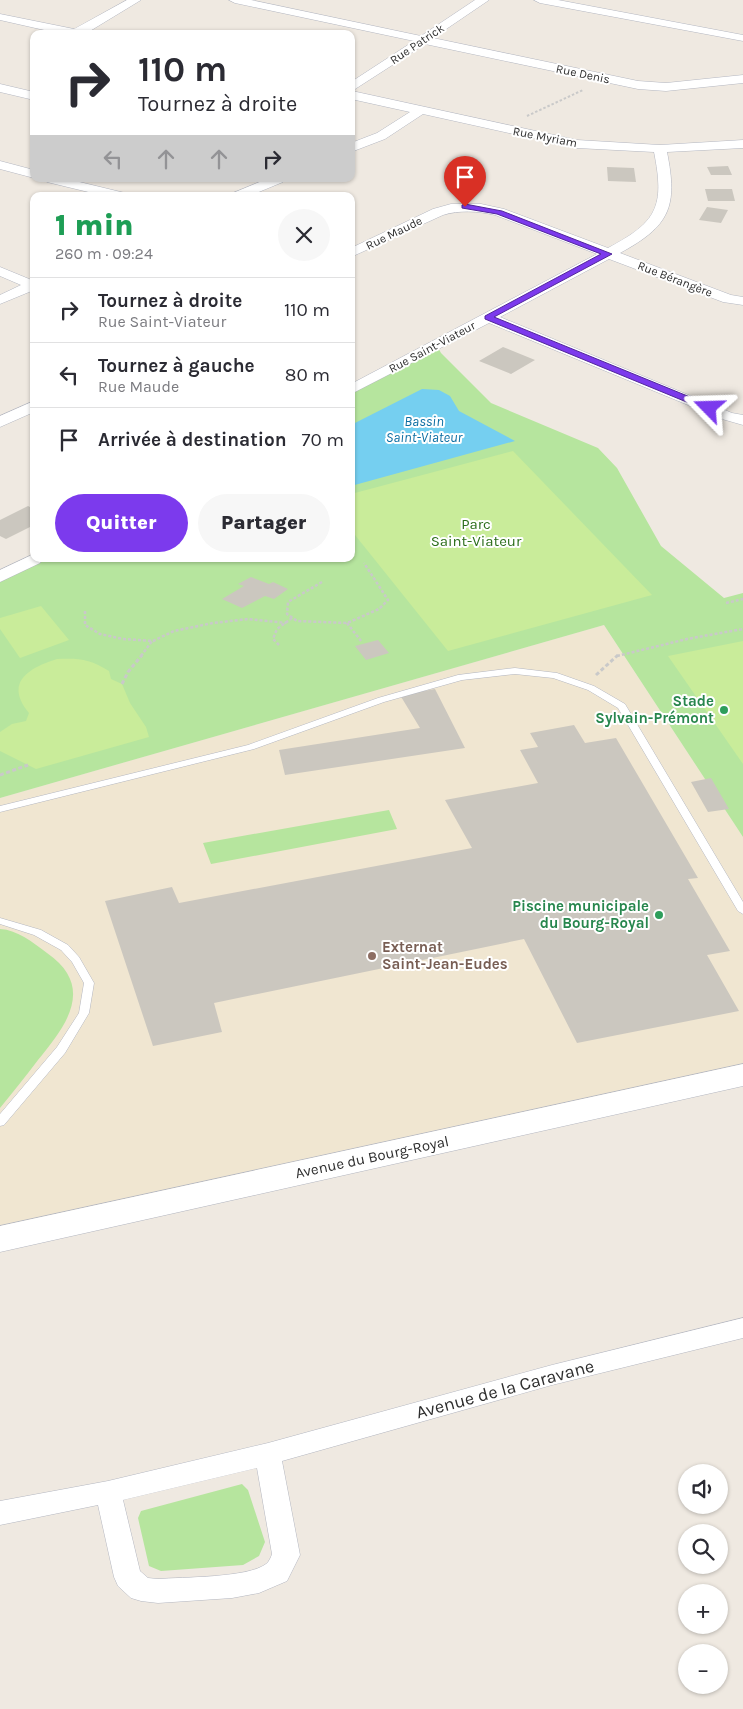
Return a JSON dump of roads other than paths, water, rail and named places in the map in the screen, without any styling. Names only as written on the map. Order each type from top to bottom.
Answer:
[{"type":"main road","name":"Avenue du Bourg-Royal","points":[[0,1239],[743,1075]]},
{"type":"street","points":[[84,30],[135,0]]},
{"type":"street","name":"Rue Denis","points":[[235,0],[638,84],[666,87],[743,79]]},
{"type":"street","name":"Rue Patrick","points":[[355,85],[483,0]]},
{"type":"street","points":[[540,0],[743,38]]},
{"type":"street","points":[[0,17],[59,30]]},
{"type":"street","points":[[0,88],[30,95]]},
{"type":"street","name":"Rue Myriam","points":[[355,96],[577,144],[660,150],[743,144]]},
{"type":"street","points":[[355,146],[387,132],[421,110]]},
{"type":"street","name":"Rue Saint-Viateur","points":[[355,388],[632,241],[659,217],[666,203],[668,186],[660,150]]},
{"type":"street","points":[[0,165],[30,173]]},
{"type":"street","points":[[64,182],[104,192]]},
{"type":"street","points":[[247,192],[271,182]]},
{"type":"street","name":"Rue Maude","points":[[355,252],[438,212],[465,207],[499,212],[608,254]]},
{"type":"street","name":"Rue Bérangère","points":[[608,254],[728,299],[743,301]]},
{"type":"street","points":[[0,271],[30,285]]},
{"type":"street","points":[[0,300],[30,287]]},
{"type":"street","points":[[488,318],[727,416],[743,420]]},
{"type":"street","points":[[0,422],[30,408]]},
{"type":"street","points":[[0,577],[30,561]]},
{"type":"street","name":"Avenue de la Caravane","points":[[0,1514],[108,1492],[268,1454],[552,1375],[743,1328]]},
{"type":"street","points":[[108,1492],[128,1577],[141,1588],[158,1591],[232,1586],[259,1581],[277,1572],[286,1555],[268,1454]]},
{"type":"lane","points":[[0,810],[251,747],[381,700],[461,677],[515,670],[554,675],[584,685],[622,706],[743,911]]},
{"type":"lane","points":[[0,921],[12,922],[46,937],[70,951],[89,983],[84,1013],[60,1050],[0,1122]]},
{"type":"water","name":"Bassin Saint-Viateur","points":[[422,389],[439,390],[450,396],[459,411],[515,441],[355,485],[355,423]]},
{"type":"place","name":"Stade Sylvain-Prémont","points":[[724,710]]},
{"type":"place","name":"Piscine municipale du Bourg-Royal","points":[[659,915]]},
{"type":"place","name":"Externat Saint-Jean-Eudes","points":[[372,956]]},
{"type":"park label","name":"Parc Saint-Viateur","points":[[476,532]]}]
